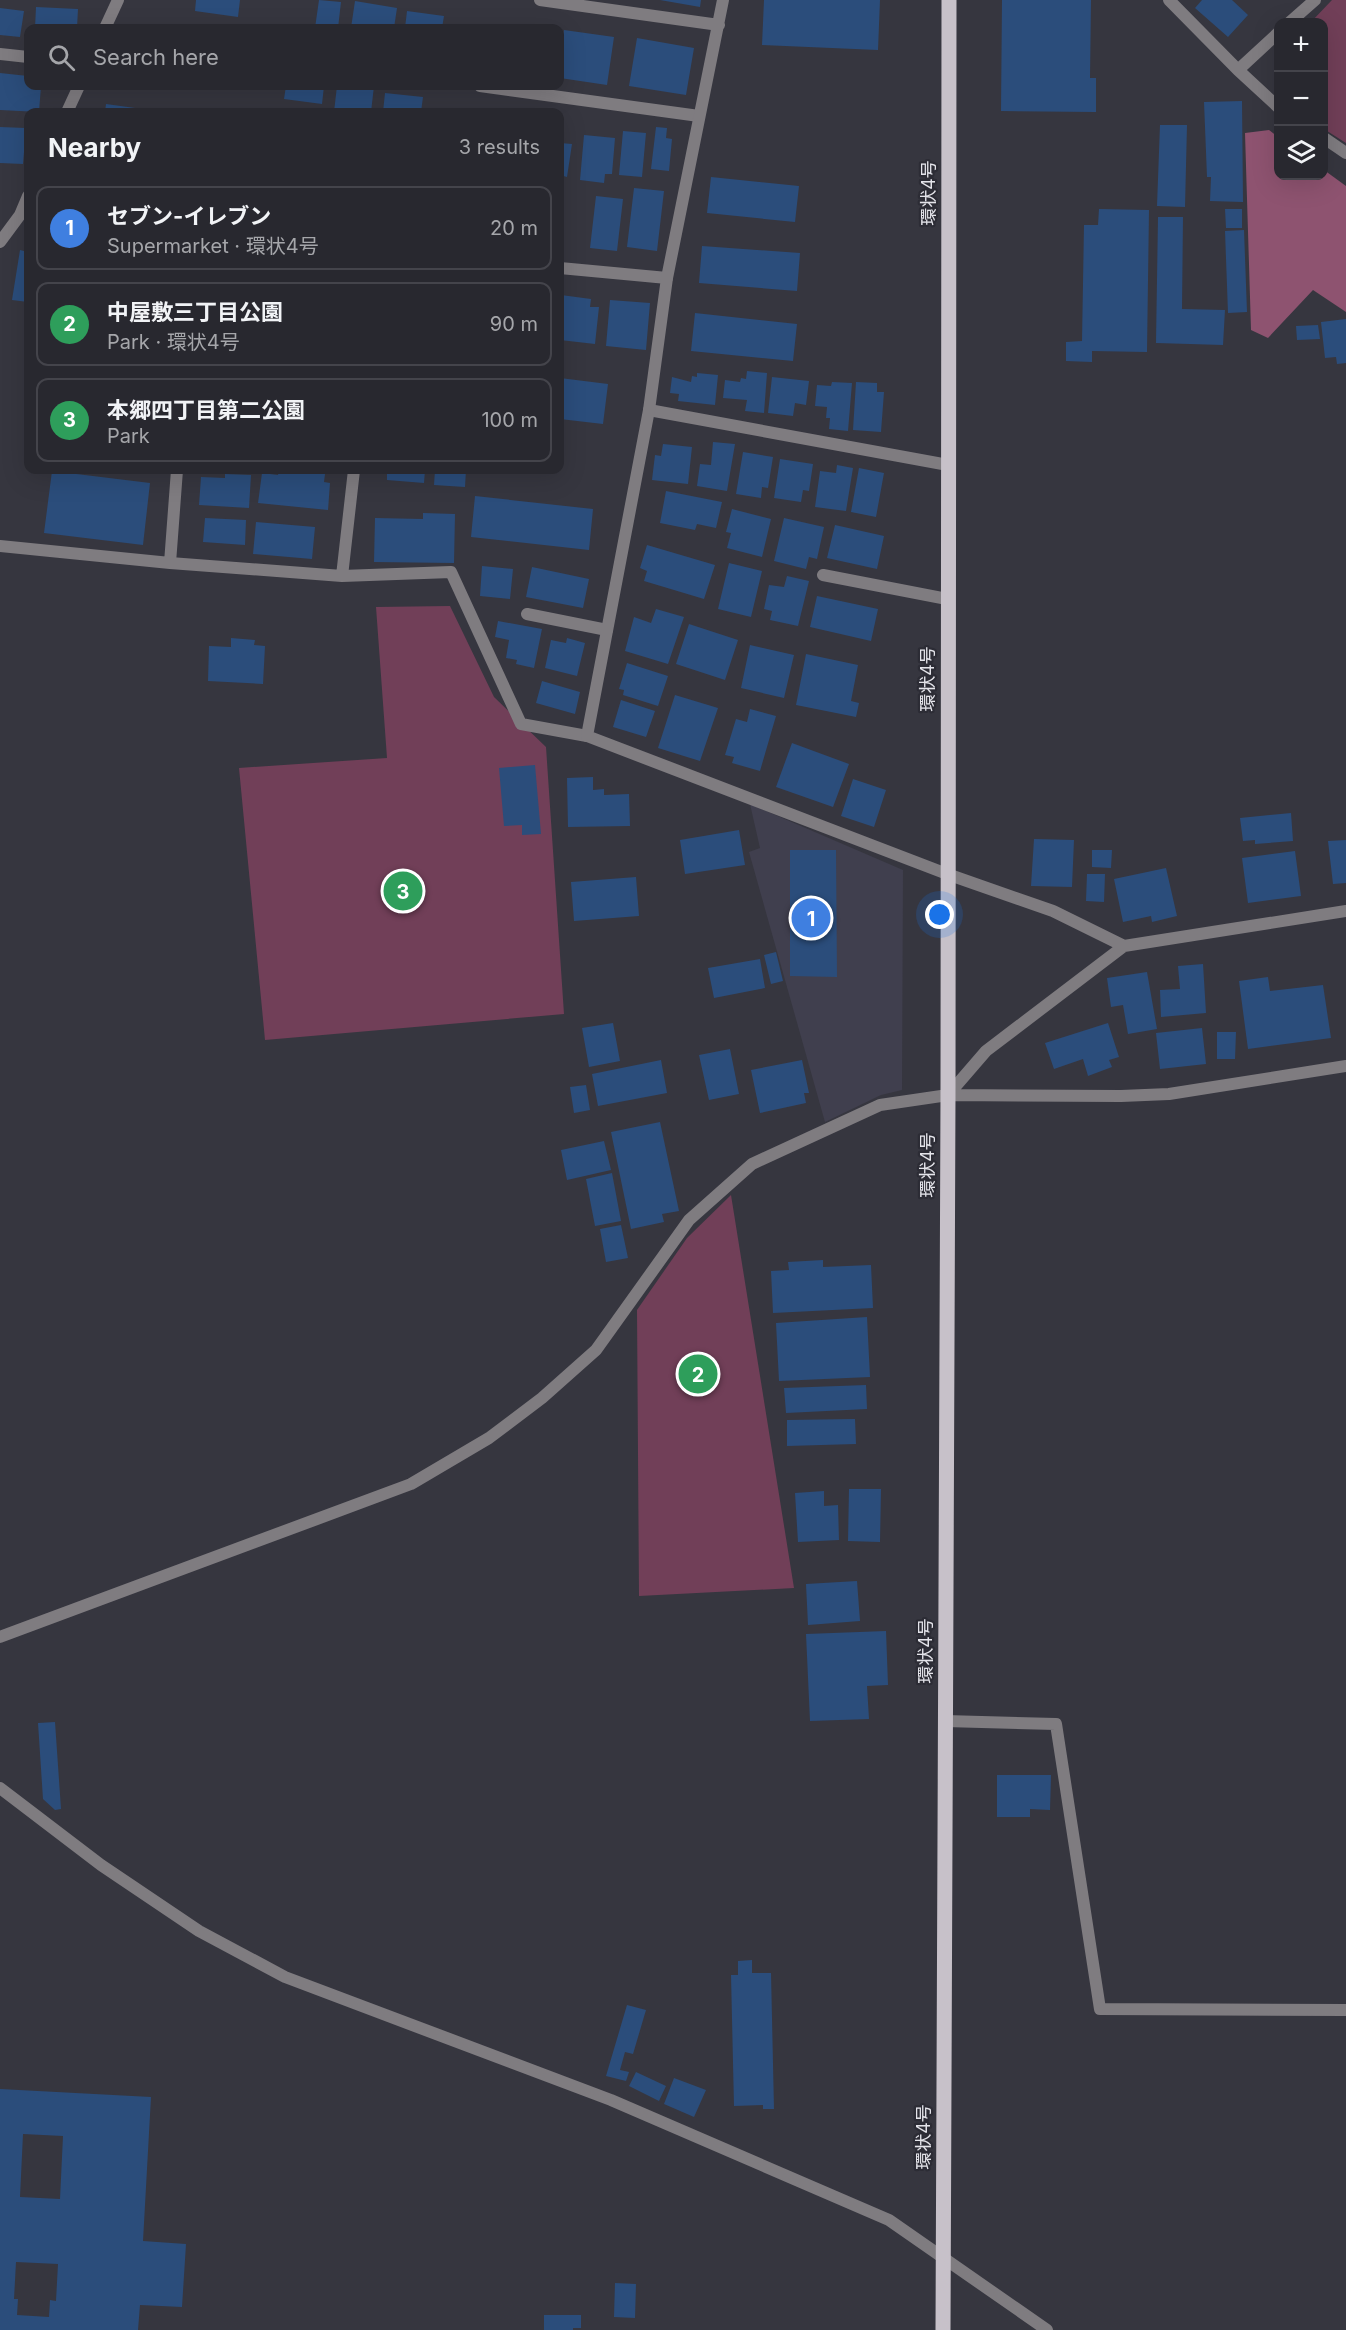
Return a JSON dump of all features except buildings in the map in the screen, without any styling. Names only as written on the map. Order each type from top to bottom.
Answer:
[{"type":"main road","name":"環状4号","points":[[943,2330],[948,1095],[949,0]]},
{"type":"street","points":[[107,24],[118,0]]},
{"type":"street","points":[[540,0],[719,26]]},
{"type":"street","points":[[587,736],[649,410],[667,278],[723,0]]},
{"type":"street","points":[[1169,0],[1274,103]]},
{"type":"street","points":[[1295,18],[1315,0]]},
{"type":"street","points":[[1238,70],[1274,37]]},
{"type":"street","points":[[0,54],[24,57]]},
{"type":"street","points":[[68,108],[77,90]]},
{"type":"street","points":[[509,90],[699,116]]},
{"type":"street","points":[[1328,141],[1346,153]]},
{"type":"street","points":[[0,242],[20,215],[24,206]]},
{"type":"street","points":[[564,267],[667,278]]},
{"type":"street","points":[[649,410],[948,465]]},
{"type":"street","points":[[170,563],[177,474]]},
{"type":"street","points":[[342,576],[354,474]]},
{"type":"street","points":[[0,546],[170,563],[342,576],[451,572],[521,723],[587,736],[947,874],[1053,911],[1124,946]]},
{"type":"street","points":[[824,575],[947,599]]},
{"type":"street","points":[[527,614],[607,630]]},
{"type":"street","points":[[948,1095],[986,1051],[1124,946],[1346,911]]},
{"type":"street","points":[[0,1637],[411,1484],[489,1438],[542,1398],[596,1350],[689,1220],[752,1164],[880,1105],[948,1095],[1169,1094],[1346,1066]]},
{"type":"street","points":[[945,1721],[1056,1724],[1100,2009],[1346,2010]]},
{"type":"street","points":[[0,1788],[101,1865],[199,1931],[285,1977],[611,2100],[889,2220],[1047,2330]]},
{"type":"shaded area","points":[[1332,0],[1346,0],[1346,143],[1328,132],[1328,18],[1315,18]]},
{"type":"shaded area","points":[[1269,130],[1274,134],[1274,180],[1328,180],[1328,173],[1346,186],[1346,312],[1313,290],[1268,338],[1251,330],[1245,133]]},
{"type":"shaded area","points":[[450,606],[494,697],[546,747],[564,1014],[265,1040],[239,768],[387,758],[376,607]]},
{"type":"shaded area","points":[[750,804],[903,870],[902,1090],[881,1095],[825,1122],[749,852],[760,848]]},
{"type":"shaded area","points":[[731,1195],[794,1588],[639,1596],[637,1310],[687,1238]]},
{"type":"place","name":"本郷四丁目第二公園","points":[[403,891]]},
{"type":"place","name":"セブン-イレブン","points":[[811,918]]},
{"type":"place","name":"中屋敷三丁目公園","points":[[698,1374]]}]
